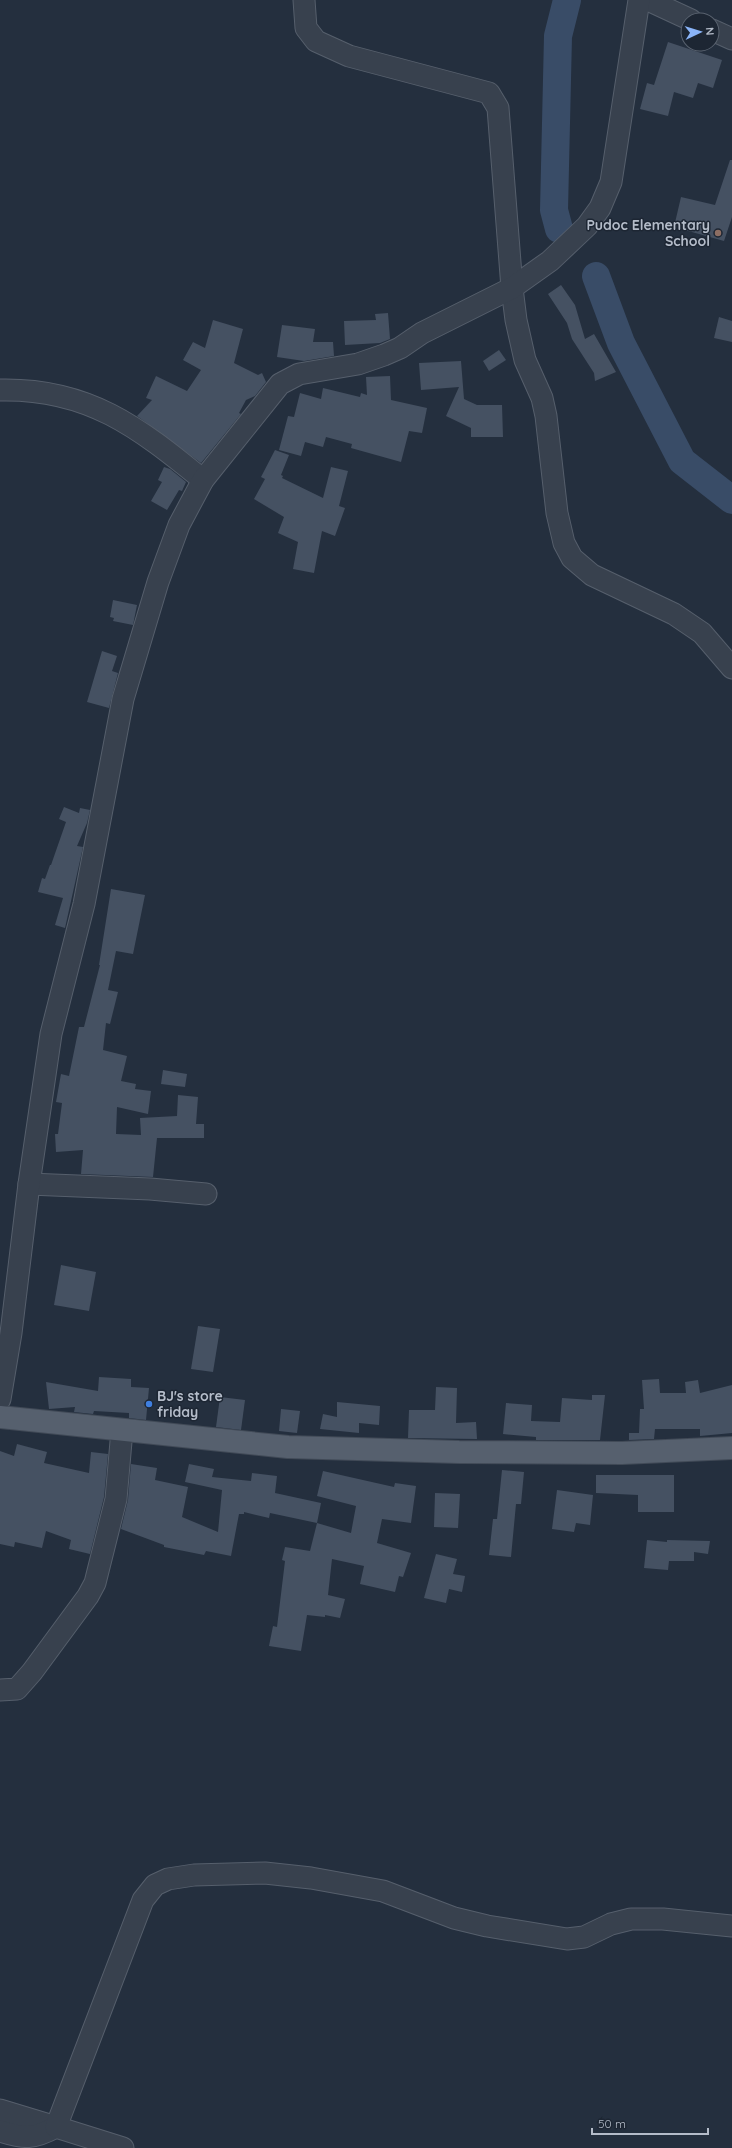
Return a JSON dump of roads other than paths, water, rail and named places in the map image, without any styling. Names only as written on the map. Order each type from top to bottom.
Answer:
[{"type":"main road","points":[[0,1417],[288,1447],[459,1452],[622,1452],[732,1448]]},
{"type":"street","points":[[304,0],[306,28],[316,41],[349,56],[489,93],[498,108],[512,288],[525,360],[542,398],[546,416],[559,529],[572,558],[592,575],[674,614],[702,633],[732,668]]},
{"type":"street","points":[[0,1399],[12,1333],[29,1184],[51,1034],[84,904],[123,699],[160,575],[179,525],[203,480],[280,384],[299,374],[358,364],[400,348],[422,333],[512,288],[550,261],[587,226],[600,208],[611,182],[639,0]]},
{"type":"street","points":[[648,0],[680,15]]},
{"type":"street","points":[[720,34],[732,39]]},
{"type":"street","points":[[0,390],[24,390],[62,396],[94,406],[116,416],[172,455],[203,480]]},
{"type":"street","points":[[29,1184],[150,1189],[206,1194]]},
{"type":"street","points":[[0,1690],[17,1689],[32,1672],[88,1596],[95,1583],[116,1499],[122,1430]]},
{"type":"street","points":[[0,2131],[18,2137],[32,2137],[41,2135],[56,2127],[143,1900],[155,1885],[168,1878],[265,1874],[311,1878],[383,1891],[454,1918],[567,1939],[584,1937],[611,1924],[631,1919],[663,1919],[732,1926]]},
{"type":"street","points":[[0,2110],[123,2148]]},
{"type":"waterway","points":[[559,229],[554,210],[558,36],[567,0]]},
{"type":"waterway","points":[[596,276],[621,343],[682,461],[732,500]]},
{"type":"place","name":"Pudoc Elementary School","points":[[718,233]]},
{"type":"place","name":"BJ's store friday","points":[[149,1404]]}]
